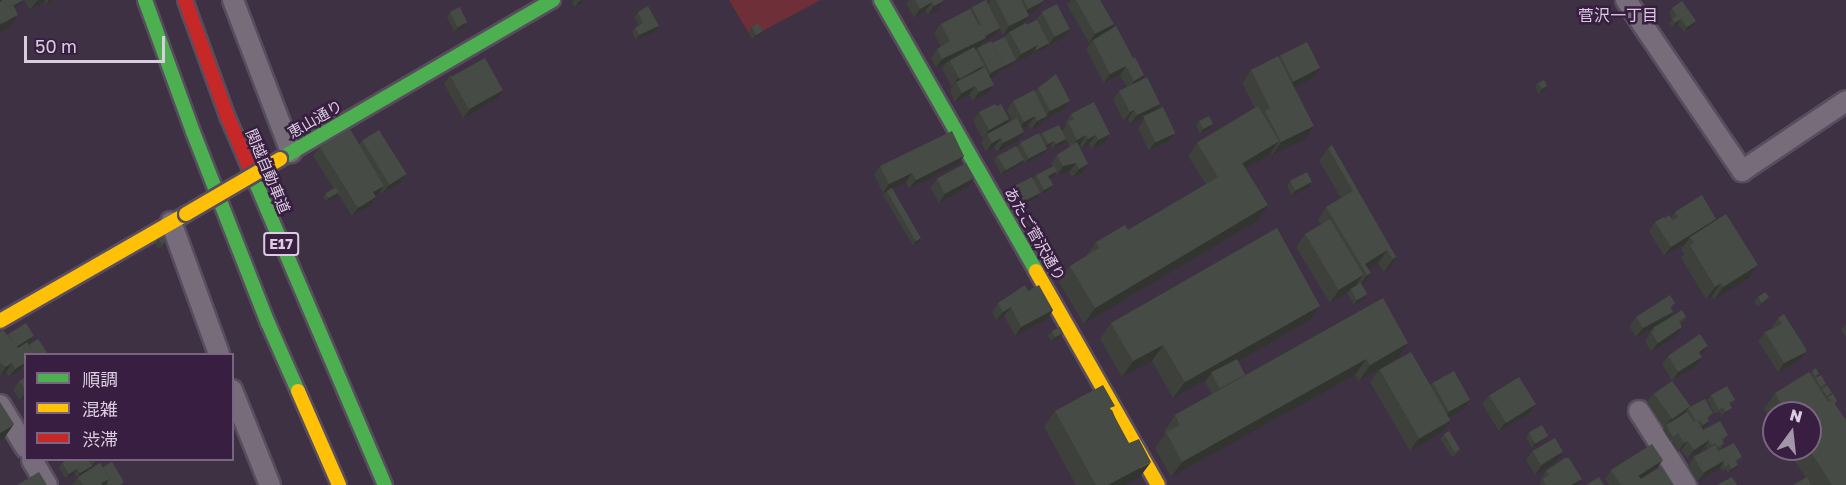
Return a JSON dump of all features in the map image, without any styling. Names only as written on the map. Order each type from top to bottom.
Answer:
[{"type":"main road","name":"E17","points":[[145,0],[193,132],[268,323],[339,485]]},
{"type":"main road","name":"関越自動車道","points":[[185,0],[228,118],[385,485]]},
{"type":"main road","name":"恵山通り","points":[[0,321],[553,0]]},
{"type":"main road","name":"あたご菅沢通り","points":[[881,0],[1158,485]]},
{"type":"street","points":[[233,0],[285,156]]},
{"type":"street","points":[[1626,0],[1742,171],[1846,101]]},
{"type":"street","points":[[178,218],[219,353]]},
{"type":"street","points":[[234,395],[270,485]]},
{"type":"street","points":[[0,405],[24,445]]},
{"type":"street","points":[[1639,411],[1686,485]]},
{"type":"street","points":[[33,461],[47,485]]},
{"type":"shaded area","points":[[729,0],[821,0],[751,37]]},
{"type":"building","points":[[4,0],[8,7],[13,4],[18,15],[1,24],[0,2]]},
{"type":"building","points":[[4,0],[23,0],[8,7]]},
{"type":"building","points":[[915,0],[943,1],[934,6],[932,2],[920,9]]},
{"type":"building","points":[[986,0],[1000,28],[985,36],[986,38],[942,59],[937,49],[950,41],[941,24],[970,9],[979,26],[981,25],[972,7]]},
{"type":"building","points":[[996,0],[1021,0],[1029,16],[1009,26]]},
{"type":"building","points":[[1024,0],[1043,0],[1044,1],[1028,9]]},
{"type":"building","points":[[1076,0],[1100,0],[1114,24],[1095,34]]},
{"type":"building","points":[[1682,1],[1696,21],[1687,27],[1681,19],[1675,23],[1672,19],[1677,16],[1672,8]]},
{"type":"building","points":[[1057,4],[1070,29],[1055,37],[1042,12]]},
{"type":"building","points":[[648,6],[659,26],[639,35],[635,28],[643,23],[638,12]]},
{"type":"building","points":[[460,7],[467,22],[457,27],[450,12]]},
{"type":"building","points":[[1037,20],[1049,43],[1036,50],[1038,45],[1027,25]]},
{"type":"building","points":[[758,23],[763,31],[756,35],[752,27]]},
{"type":"building","points":[[1026,23],[1038,45],[1022,54],[1009,32]]},
{"type":"building","points":[[1116,26],[1144,75],[1134,81],[1126,66],[1110,74],[1093,40]]},
{"type":"building","points":[[1005,37],[1016,60],[1004,66],[992,43]]},
{"type":"building","points":[[991,41],[1004,66],[990,73],[978,48]]},
{"type":"building","points":[[1307,42],[1320,68],[1293,81],[1280,56]]},
{"type":"building","points":[[974,47],[984,65],[960,79],[950,61]]},
{"type":"building","points":[[1278,56],[1314,126],[1281,142],[1265,111],[1270,108],[1251,70]]},
{"type":"building","points":[[485,58],[503,90],[469,109],[451,77]]},
{"type":"building","points":[[985,67],[994,85],[979,92],[975,86],[962,93],[956,82]]},
{"type":"building","points":[[1056,74],[1070,101],[1050,111],[1038,88]]},
{"type":"building","points":[[1147,77],[1160,104],[1137,115],[1134,110],[1130,112],[1119,91]]},
{"type":"building","points":[[1544,80],[1547,86],[1542,89],[1538,83]]},
{"type":"building","points":[[1034,90],[1047,116],[1037,121],[1035,116],[1024,122],[1013,101]]},
{"type":"building","points":[[1094,102],[1110,134],[1098,140],[1096,135],[1088,139],[1086,135],[1077,140],[1068,122],[1074,119],[1071,114]]},
{"type":"building","points":[[995,104],[997,106],[1001,104],[1009,119],[989,130],[979,112]]},
{"type":"building","points":[[1258,106],[1279,141],[1218,178],[1197,143]]},
{"type":"building","points":[[1163,107],[1175,133],[1155,143],[1143,116]]},
{"type":"building","points":[[1209,116],[1213,124],[1203,129],[1199,121]]},
{"type":"building","points":[[1017,118],[1024,132],[1003,143],[1001,138],[992,143],[987,134]]},
{"type":"building","points":[[1059,125],[1066,139],[1056,144],[1054,141],[1048,144],[1042,133]]},
{"type":"building","points":[[350,129],[384,186],[373,192],[376,197],[358,208],[320,147]]},
{"type":"building","points":[[379,130],[407,174],[390,185],[362,141]]},
{"type":"building","points":[[952,131],[964,156],[916,180],[912,173],[889,184],[880,166]]},
{"type":"building","points":[[1039,133],[1047,149],[1028,159],[1020,143]]},
{"type":"building","points":[[1077,142],[1088,164],[1079,169],[1076,163],[1063,166],[1057,155]]},
{"type":"building","points":[[1332,145],[1396,257],[1393,259],[1387,250],[1365,264],[1371,273],[1367,275],[1326,207],[1353,191],[1328,148]]},
{"type":"building","points":[[1016,146],[1024,160],[1006,170],[998,156]]},
{"type":"building","points":[[966,163],[974,178],[945,194],[937,178]]},
{"type":"building","points":[[1242,163],[1268,205],[1095,308],[1070,266],[1099,248],[1096,242],[1125,225],[1128,230]]},
{"type":"building","points":[[1054,166],[1057,171],[1048,176],[1053,185],[1044,190],[1036,175]]},
{"type":"building","points":[[1307,172],[1312,182],[1295,190],[1290,181]]},
{"type":"building","points":[[1032,177],[1040,193],[1021,203],[1013,187]]},
{"type":"building","points":[[336,187],[339,192],[329,198],[326,193]]},
{"type":"building","points":[[892,188],[921,238],[916,241],[887,191]]},
{"type":"building","points":[[1702,195],[1716,219],[1671,247],[1655,222],[1664,217],[1668,223],[1678,217],[1675,212]]},
{"type":"building","points":[[1726,214],[1758,265],[1723,287],[1721,283],[1715,287],[1690,245],[1694,243],[1690,237]]},
{"type":"building","points":[[1669,215],[1673,221],[1668,223],[1665,218]]},
{"type":"building","points":[[1330,219],[1363,275],[1339,290],[1305,234]]},
{"type":"building","points":[[1277,228],[1320,306],[1185,382],[1163,345],[1133,361],[1111,323]]},
{"type":"building","points":[[162,237],[166,241],[162,244],[158,239]]},
{"type":"building","points":[[1361,283],[1367,294],[1357,300],[1351,289]]},
{"type":"building","points":[[1025,285],[1028,291],[1039,285],[1053,310],[1021,327],[1011,307],[1003,312],[998,303]]},
{"type":"building","points":[[1765,292],[1769,297],[1762,303],[1758,297]]},
{"type":"building","points":[[1670,295],[1675,303],[1670,307],[1673,312],[1643,328],[1636,317]]},
{"type":"building","points":[[1383,298],[1408,343],[1370,365],[1366,359],[1182,462],[1166,432],[1180,425],[1175,415]]},
{"type":"building","points":[[1682,310],[1686,317],[1679,321],[1682,327],[1658,343],[1651,332],[1655,330],[1653,328]]},
{"type":"building","points":[[1784,314],[1806,352],[1784,363],[1765,332],[1782,324],[1778,318]]},
{"type":"building","points":[[26,323],[34,336],[16,347],[8,334]]},
{"type":"building","points":[[1060,327],[1063,333],[1055,337],[1052,331]]},
{"type":"building","points":[[3,330],[18,348],[27,342],[33,353],[24,353],[24,363],[15,369],[12,363],[6,367],[0,363],[0,332]]},
{"type":"building","points":[[1700,334],[1708,346],[1699,352],[1702,357],[1678,372],[1668,356]]},
{"type":"building","points":[[38,339],[47,353],[33,353],[29,345]]},
{"type":"building","points":[[1411,352],[1450,420],[1419,438],[1380,370]]},
{"type":"building","points":[[1237,359],[1245,375],[1219,388],[1211,372]]},
{"type":"building","points":[[1816,368],[1819,374],[1815,376],[1812,371]]},
{"type":"building","points":[[1454,371],[1470,400],[1449,411],[1433,383]]},
{"type":"building","points":[[1809,372],[1828,402],[1832,400],[1846,420],[1846,485],[1832,485],[1817,461],[1822,461],[1822,401],[1779,401],[1775,393]]},
{"type":"building","points":[[1821,375],[1826,384],[1821,387],[1816,378]]},
{"type":"building","points":[[1519,377],[1536,404],[1506,423],[1489,396]]},
{"type":"building","points":[[24,378],[24,388],[19,381]]},
{"type":"building","points":[[1672,381],[1690,406],[1672,419],[1654,394]]},
{"type":"building","points":[[1103,385],[1115,406],[1110,408],[1129,443],[1139,439],[1151,462],[1108,485],[1096,485],[1055,411]]},
{"type":"building","points":[[1827,385],[1832,393],[1827,396],[1822,389]]},
{"type":"building","points":[[1727,386],[1735,400],[1729,403],[1732,408],[1725,412],[1723,407],[1719,410],[1711,395]]},
{"type":"building","points":[[1833,394],[1837,401],[1834,403],[1828,397]]},
{"type":"building","points":[[1705,399],[1713,413],[1707,417],[1709,421],[1703,425],[1700,420],[1696,421],[1688,408]]},
{"type":"building","points":[[0,402],[14,424],[0,433]]},
{"type":"building","points":[[1687,412],[1694,422],[1673,437],[1666,425]]},
{"type":"building","points":[[1697,420],[1709,440],[1694,450],[1688,441],[1684,443],[1678,433]]},
{"type":"building","points":[[1720,421],[1728,435],[1721,439],[1724,443],[1718,447],[1715,443],[1711,445],[1703,430]]},
{"type":"building","points":[[1542,425],[1548,436],[1535,444],[1529,432]]},
{"type":"building","points":[[1449,431],[1460,449],[1455,452],[1444,434]]},
{"type":"building","points":[[1555,438],[1563,452],[1540,465],[1532,451]]},
{"type":"building","points":[[1734,443],[1742,457],[1735,460],[1738,465],[1731,469],[1729,464],[1725,467],[1718,451]]},
{"type":"building","points":[[1652,444],[1663,460],[1621,485],[1611,470]]},
{"type":"building","points":[[1715,445],[1724,461],[1703,472],[1694,457]]},
{"type":"building","points":[[1565,458],[1569,458],[1582,479],[1571,485],[1546,485],[1543,479],[1549,475],[1546,471]]},
{"type":"building","points":[[89,461],[92,466],[80,473],[77,469],[69,474],[62,463]]},
{"type":"building","points":[[112,462],[124,482],[120,485],[109,485],[107,482],[110,479],[103,467]]},
{"type":"building","points":[[100,463],[110,479],[101,483],[102,485],[83,485],[78,477]]},
{"type":"building","points":[[1661,466],[1673,485],[1623,485],[1638,475],[1641,479]]},
{"type":"building","points":[[39,472],[47,485],[17,485]]},
{"type":"building","points":[[1599,477],[1604,485],[1586,485]]},
{"type":"building","points":[[1732,477],[1737,485],[1717,485]]},
{"type":"building","points":[[1807,477],[1811,485],[1793,485]]},
{"type":"traffic: fast","points":[[145,0],[193,132],[268,323],[298,391]]},
{"type":"traffic: fast","points":[[280,159],[553,0]]},
{"type":"traffic: fast","points":[[881,0],[1036,271]]},
{"type":"traffic: fast","points":[[253,176],[385,485]]},
{"type":"traffic: slow","points":[[186,214],[280,159]]},
{"type":"traffic: slow","points":[[0,321],[186,214]]},
{"type":"traffic: slow","points":[[1036,271],[1158,485]]},
{"type":"traffic: slow","points":[[298,391],[339,485]]},
{"type":"traffic: jam","points":[[185,0],[228,118],[253,176]]},
{"type":"district","name":"菅沢一丁目","points":[[1618,15]]}]
